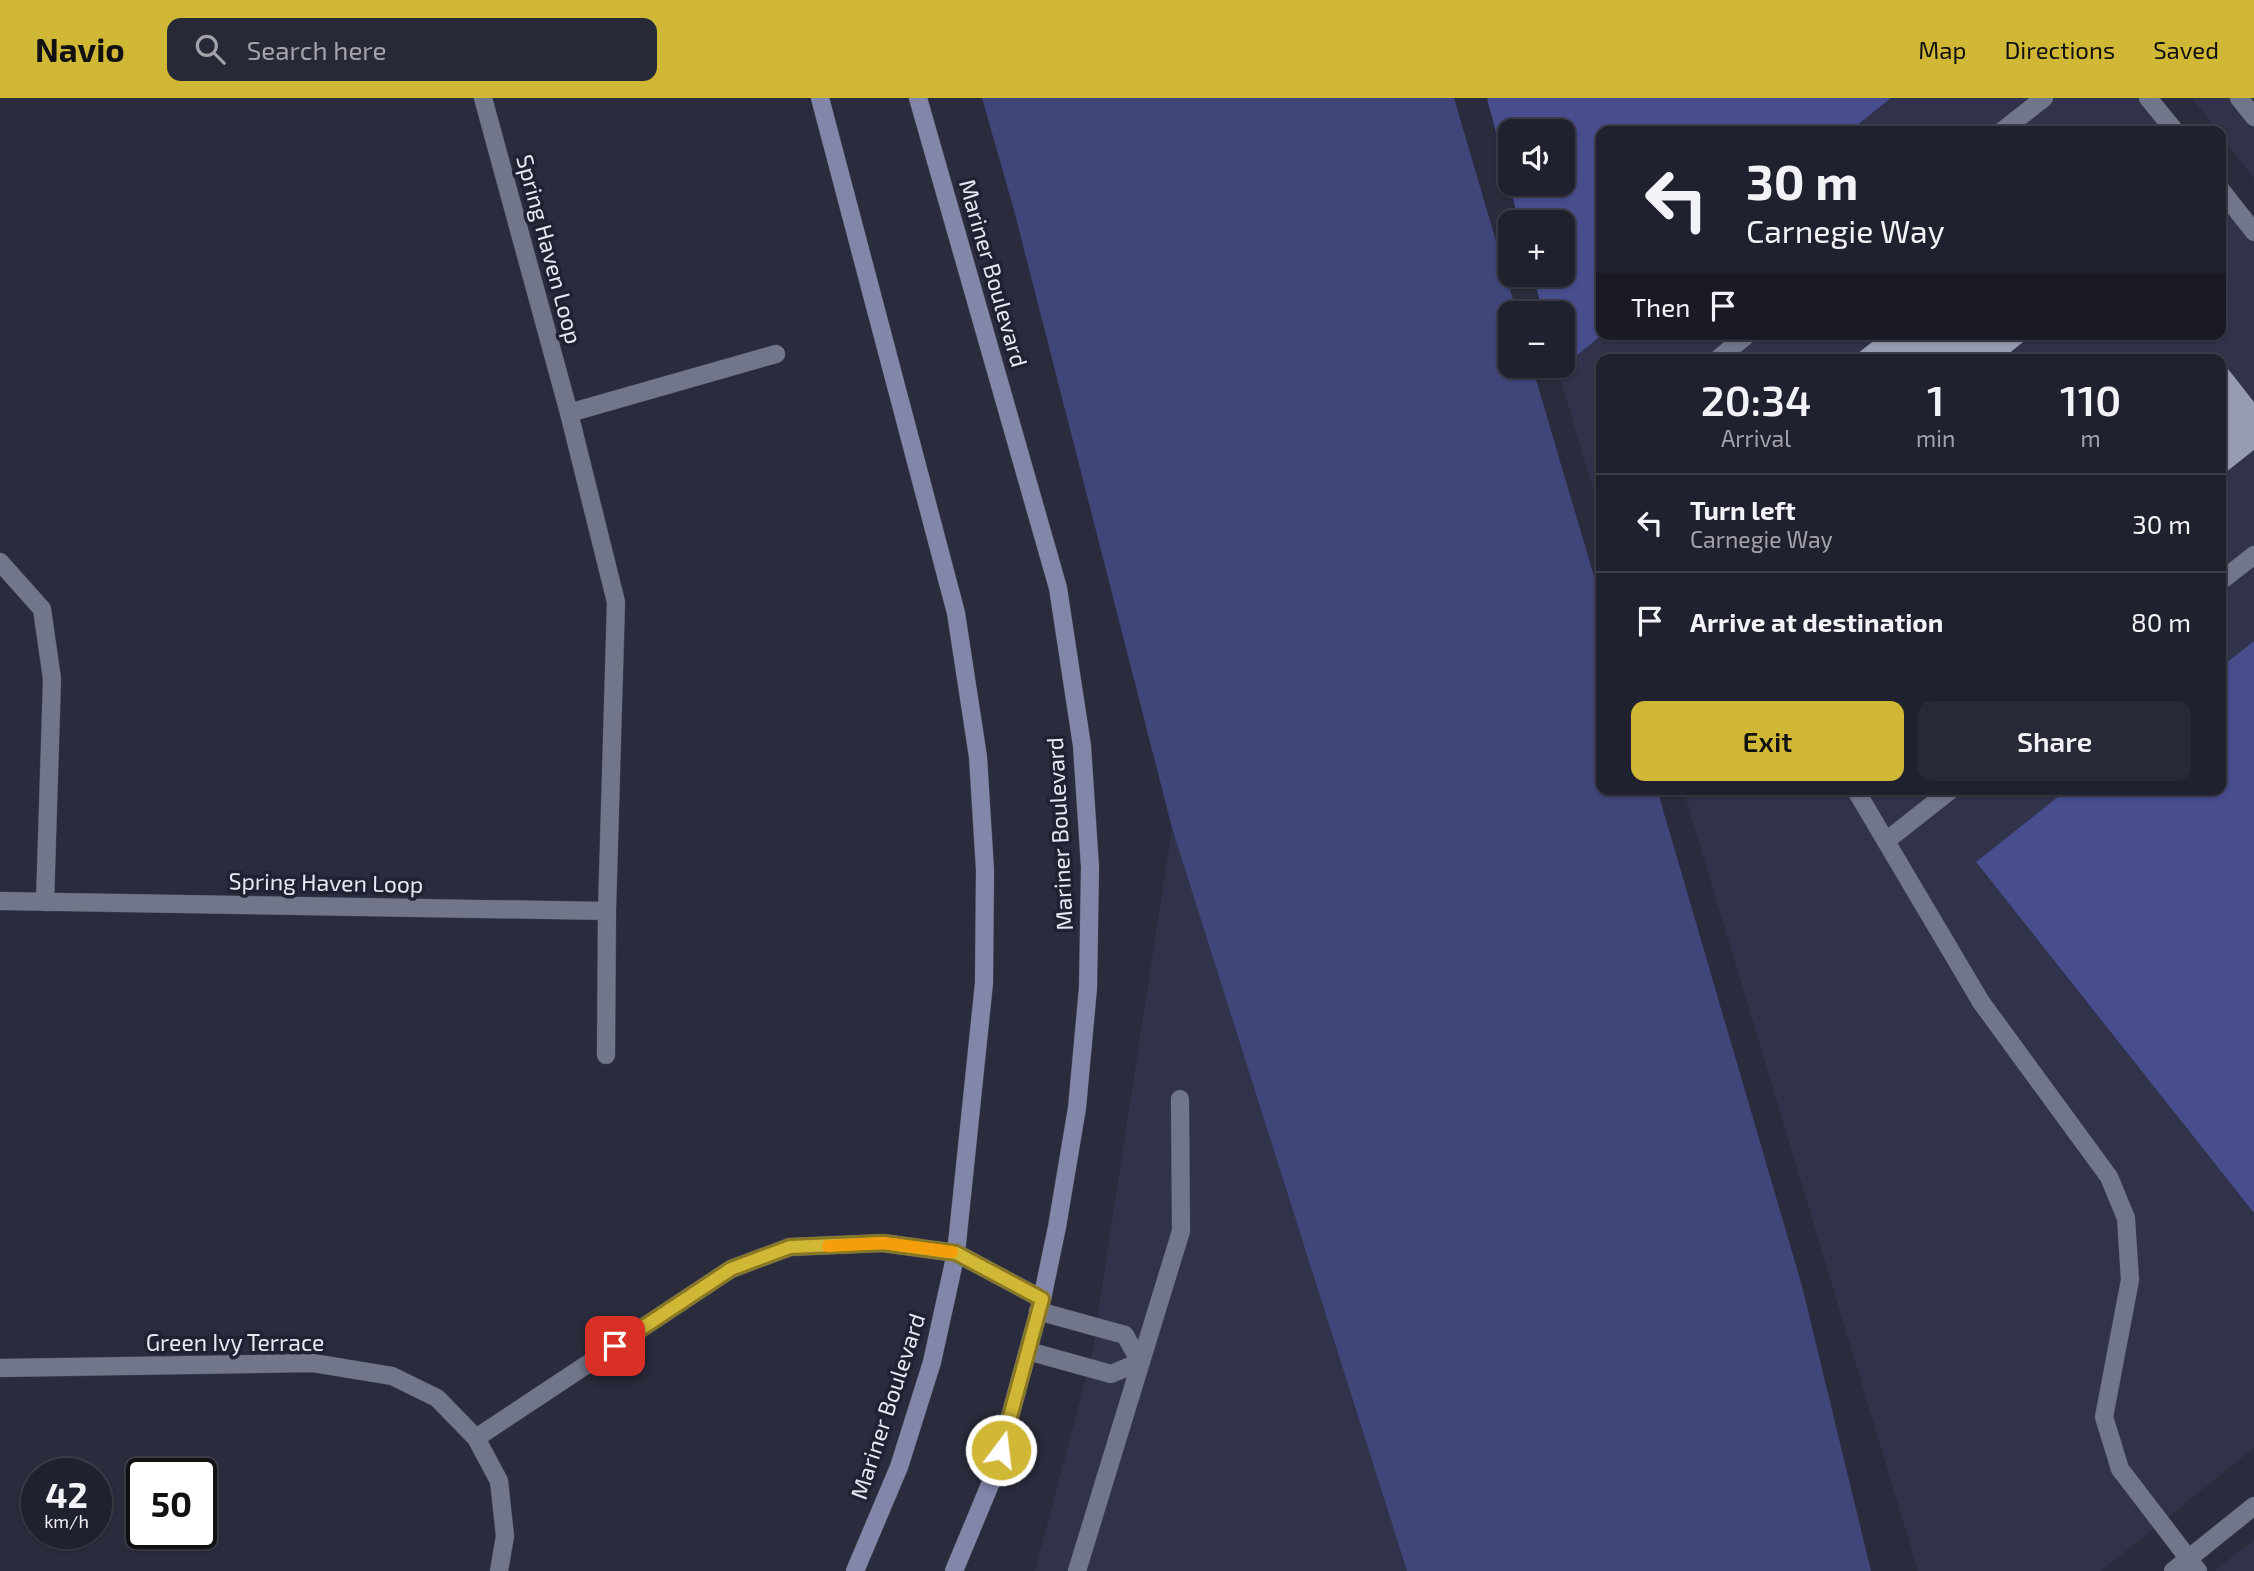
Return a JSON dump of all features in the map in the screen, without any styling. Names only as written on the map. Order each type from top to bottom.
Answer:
[{"type":"main road","name":"Mariner Boulevard","points":[[820,98],[956,613],[978,758],[985,870],[984,983],[956,1253],[932,1362],[899,1467],[855,1571]]},
{"type":"main road","name":"Mariner Boulevard","points":[[918,98],[1058,588],[1082,746],[1090,867],[1088,988],[1077,1108],[1040,1305],[994,1475],[954,1571]]},
{"type":"street","name":"Spring Haven Loop","points":[[483,98],[569,413],[616,602],[607,911],[606,1055]]},
{"type":"street","points":[[2008,126],[2044,98]]},
{"type":"street","points":[[2148,98],[2171,126]]},
{"type":"street","points":[[2239,98],[2254,117]]},
{"type":"street","points":[[2226,196],[2254,232]]},
{"type":"street","points":[[1724,354],[1741,340]]},
{"type":"street","points":[[569,413],[776,354]]},
{"type":"street","points":[[2226,577],[2254,555]]},
{"type":"street","points":[[0,562],[42,609],[52,678],[46,902]]},
{"type":"street","points":[[1859,795],[1981,1002],[2109,1177],[2126,1218],[2130,1280],[2104,1417],[2120,1469],[2186,1567],[2254,1506]]},
{"type":"street","points":[[1886,841],[1944,795]]},
{"type":"street","name":"Spring Haven Loop","points":[[0,901],[607,911]]},
{"type":"street","points":[[1077,1571],[1181,1231],[1180,1098]]},
{"type":"street","points":[[476,1438],[731,1269],[790,1247],[883,1243],[956,1253],[1040,1305],[1125,1335],[1140,1362]]},
{"type":"street","points":[[1028,1351],[1111,1374],[1140,1362]]},
{"type":"street","name":"Green Ivy Terrace","points":[[0,1368],[313,1363],[392,1376],[438,1398],[476,1438],[499,1481],[505,1536],[499,1571]]},
{"type":"shaded area","points":[[982,98],[1454,98],[1498,248],[1498,287],[1509,287],[1513,301],[1498,301],[1498,378],[1536,378],[1596,583],[1596,795],[1659,795],[1802,1286],[1871,1571],[1407,1571],[1172,828],[1014,210]]},
{"type":"shaded area","points":[[1487,98],[1891,98],[1856,126],[1596,126],[1596,340],[1575,357],[1575,301],[1540,301],[1536,287],[1575,287],[1575,210],[1516,210],[1512,196],[1575,196],[1575,119],[1498,119],[1498,141]]},
{"type":"shaded area","points":[[1891,98],[2157,98],[2179,126],[1856,126]]},
{"type":"shaded area","points":[[2192,98],[2254,98],[2254,179],[2226,142],[2226,126],[2214,126]]},
{"type":"shaded area","points":[[2226,185],[2254,221],[2254,641],[2226,663],[2226,354],[1596,354],[1596,499],[1560,378],[1575,378],[1575,357],[1596,340],[2226,340]]},
{"type":"shaded area","points":[[2254,641],[2254,1213],[1976,862],[2060,795],[2226,795],[2226,663]]},
{"type":"shaded area","points":[[1685,795],[2061,795],[1976,863],[2254,1213],[2254,1448],[2101,1571],[1918,1571]]},
{"type":"shaded area","points":[[1172,828],[1411,1571],[1035,1571],[1091,1359]]},
{"type":"shaded area","points":[[2254,1539],[2254,1571],[2215,1571]]},
{"type":"building","points":[[1875,340],[2026,340],[2008,354],[1857,354]]},
{"type":"building","points":[[2226,366],[2254,402],[2254,450],[2226,472]]},
{"type":"slow traffic","points":[[828,1246],[883,1243],[952,1252]]},
{"type":"route","points":[[615,1346],[731,1269],[790,1247],[883,1243],[956,1253],[1042,1299],[1001,1450]]}]
